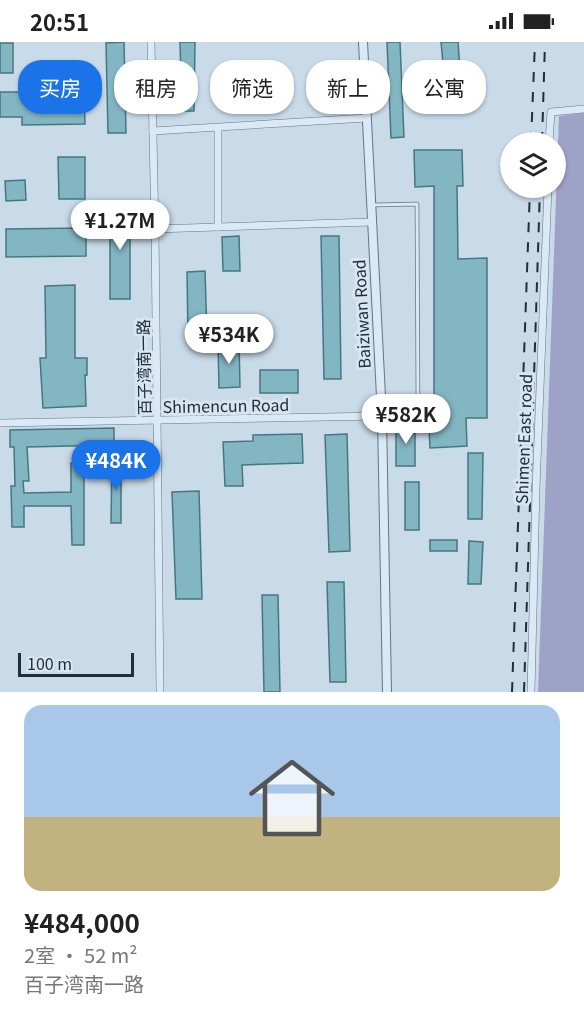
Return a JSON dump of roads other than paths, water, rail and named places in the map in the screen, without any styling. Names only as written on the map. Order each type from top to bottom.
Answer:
[{"type":"street","name":"百子湾南一路","points":[[151,42],[160,692]]},
{"type":"street","name":"Baiziwan Road","points":[[363,42],[381,412],[387,692]]},
{"type":"street","points":[[550,132],[551,112],[584,109]]},
{"type":"street","points":[[153,131],[367,118]]},
{"type":"street","points":[[218,128],[218,227]]},
{"type":"street","name":"Shimen East road","points":[[531,692],[536,488],[548,198]]},
{"type":"street","points":[[155,229],[372,222]]},
{"type":"street","name":"Shimencun Road","points":[[0,423],[158,421],[381,412]]},
{"type":"lane","points":[[371,205],[417,204],[418,408],[381,412]]},
{"type":"railway","points":[[531,132],[535,42]]},
{"type":"railway","points":[[542,132],[545,42]]},
{"type":"railway","points":[[512,692],[530,198]]},
{"type":"railway","points":[[524,692],[540,198]]}]
